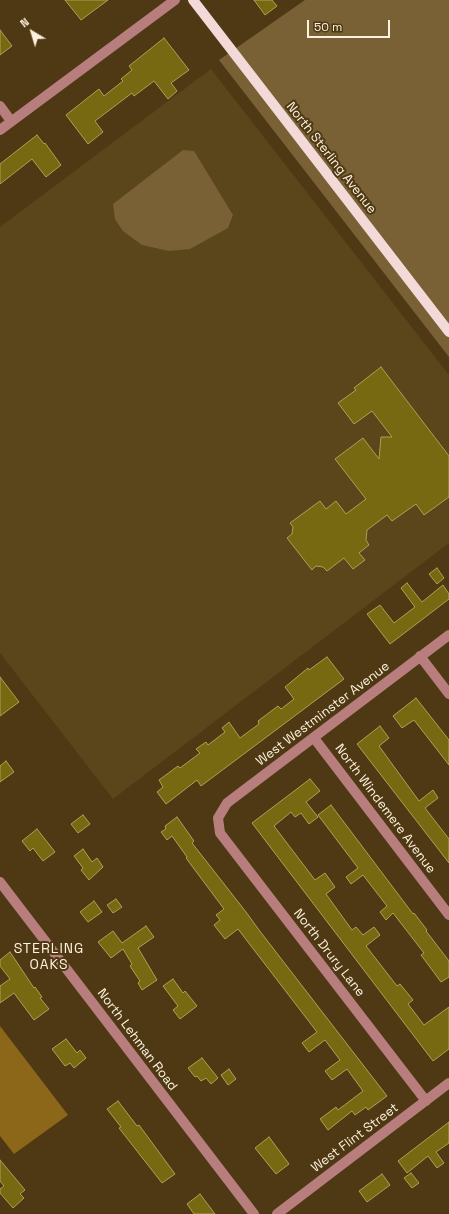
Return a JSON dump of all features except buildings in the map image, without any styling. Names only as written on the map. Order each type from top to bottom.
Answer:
[{"type":"main road","name":"North Sterling Avenue","points":[[194,0],[449,332]]},
{"type":"street","points":[[0,130],[175,0]]},
{"type":"street","points":[[0,106],[11,121]]},
{"type":"street","name":"West Westminster Avenue","points":[[218,818],[227,803],[449,635]]},
{"type":"street","points":[[420,656],[449,694]]},
{"type":"street","name":"North Windemere Avenue","points":[[314,738],[449,915]]},
{"type":"street","name":"North Drury Lane","points":[[218,818],[220,833],[426,1101]]},
{"type":"street","name":"North Lehman Road","points":[[0,882],[254,1214]]},
{"type":"street","name":"West Flint Street","points":[[277,1214],[449,1083]]},
{"type":"shaded area","points":[[305,0],[449,0],[449,357],[219,60]]},
{"type":"shaded area","points":[[211,69],[449,375],[449,543],[113,799],[0,653],[0,227]]},
{"type":"shaded area","points":[[183,150],[194,151],[233,215],[228,228],[190,249],[169,251],[142,245],[123,231],[115,219],[113,204]]},
{"type":"shaded area","points":[[0,1026],[68,1115],[14,1154],[0,1136]]},
{"type":"district","name":"STERLING OAKS","points":[[49,958]]}]
